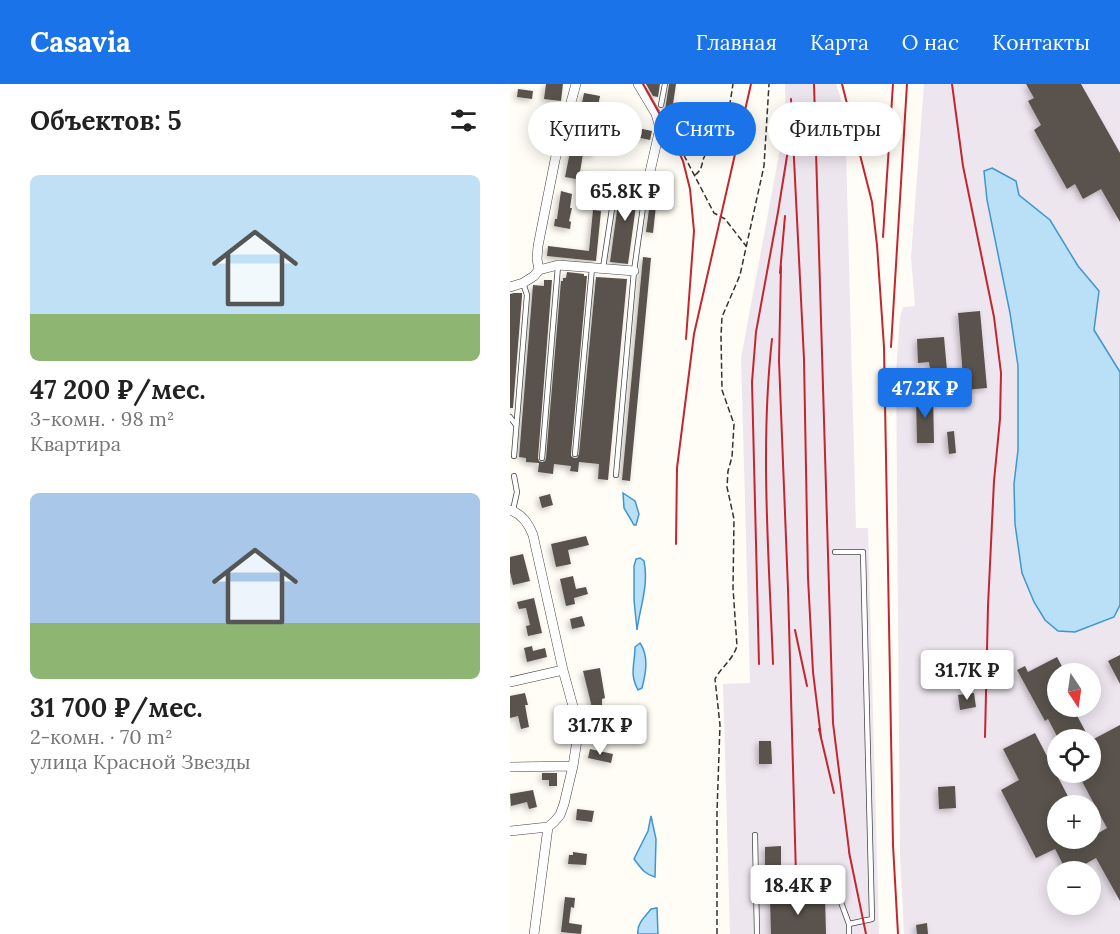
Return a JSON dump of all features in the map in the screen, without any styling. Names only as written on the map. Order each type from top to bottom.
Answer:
[{"type":"street","points":[[539,270],[538,246],[555,160],[576,84]]},
{"type":"street","points":[[638,84],[654,111]]},
{"type":"street","points":[[646,189],[654,156]]},
{"type":"street","points":[[510,287],[523,283],[539,270],[558,265],[634,271]]},
{"type":"street","points":[[510,831],[548,827],[560,815],[573,766],[577,740],[577,721],[563,670],[533,535],[528,524],[514,512]]},
{"type":"street","points":[[510,682],[563,670]]},
{"type":"street","points":[[510,767],[573,766]]},
{"type":"street","points":[[534,934],[548,827]]},
{"type":"lane","points":[[662,102],[665,84]]},
{"type":"lane","points":[[616,475],[634,271],[646,189]]},
{"type":"lane","points":[[603,269],[613,202]]},
{"type":"lane","points":[[542,458],[558,265]]},
{"type":"lane","points":[[574,454],[592,268]]},
{"type":"lane","points":[[514,456],[527,295],[523,283]]},
{"type":"lane","points":[[510,417],[516,425]]},
{"type":"lane","points":[[514,476],[517,492],[514,512]]},
{"type":"lane","points":[[835,552],[863,552],[872,919],[849,924]]},
{"type":"lane","points":[[755,835],[757,934]]},
{"type":"lane","points":[[756,887],[835,886],[849,924],[849,934]]},
{"type":"path","points":[[694,176],[702,170],[703,160],[707,153],[722,142],[734,84]]},
{"type":"path","points":[[717,934],[720,725],[716,679],[734,654],[736,646],[733,588],[734,519],[727,487],[734,424],[722,390],[722,317],[740,275],[764,166],[769,84]]},
{"type":"path","points":[[684,156],[709,206],[714,213],[725,219],[747,247]]},
{"type":"shaded area","points":[[785,84],[836,84],[842,102],[786,102]]},
{"type":"shaded area","points":[[924,84],[1120,84],[1120,934],[904,934],[900,854],[896,372],[900,317],[903,307],[915,306],[911,257]]},
{"type":"shaded area","points":[[779,156],[846,156],[856,528],[868,528],[879,934],[730,934],[723,684],[750,683],[741,358]]},
{"type":"water","points":[[992,168],[1016,181],[1019,195],[1050,220],[1078,266],[1099,291],[1094,330],[1120,372],[1120,605],[1114,617],[1075,632],[1058,631],[1045,620],[1034,602],[1022,573],[1015,524],[1014,484],[1018,450],[1018,366],[1010,313],[987,200],[984,171]]},
{"type":"water","points":[[623,493],[635,501],[639,514],[636,525],[624,508]]},
{"type":"water","points":[[640,558],[644,561],[645,579],[637,630],[634,566],[636,559]]},
{"type":"water","points":[[640,643],[645,653],[646,665],[642,688],[638,690],[633,669],[635,647]]},
{"type":"water","points":[[651,816],[656,839],[655,877],[645,872],[634,859],[648,831]]},
{"type":"water","points":[[657,908],[658,934],[638,934],[638,927],[642,920],[651,909]]},
{"type":"building","points":[[546,84],[563,84],[561,101],[544,99]]},
{"type":"building","points":[[646,84],[660,84],[658,97],[653,96]]},
{"type":"building","points":[[669,84],[676,84],[673,102],[666,102]]},
{"type":"building","points":[[1026,84],[1081,84],[1120,153],[1120,222],[1101,189],[1083,199],[1075,184],[1067,189],[1034,130],[1041,125],[1028,101],[1034,98]]},
{"type":"building","points":[[518,89],[533,91],[532,99],[517,97]]},
{"type":"building","points":[[584,93],[600,96],[599,102],[582,102]]},
{"type":"building","points":[[642,129],[652,131],[650,140],[642,138]]},
{"type":"building","points":[[569,156],[583,156],[580,172],[588,173],[587,181],[565,177]]},
{"type":"building","points":[[631,177],[641,179],[642,190],[638,191],[628,264],[610,262],[620,189],[628,190]]},
{"type":"building","points":[[658,188],[653,233],[646,232],[651,194],[649,191]]},
{"type":"building","points":[[561,191],[572,194],[570,229],[554,226]]},
{"type":"building","points":[[593,210],[601,211],[596,261],[547,256],[548,246],[589,251]]},
{"type":"building","points":[[643,257],[651,258],[630,481],[622,480]]},
{"type":"building","points":[[567,272],[587,276],[571,454],[574,458],[577,458],[579,454],[596,277],[627,279],[608,480],[598,479],[599,464],[579,462],[578,472],[570,471],[571,466],[554,464],[553,474],[538,472],[539,463],[526,462],[526,458],[519,457],[533,285],[544,286],[544,280],[552,280],[538,458],[542,462],[546,458],[561,281],[566,278]]},
{"type":"building","points":[[522,293],[522,296],[513,408],[510,408],[510,294]]},
{"type":"building","points":[[980,311],[987,388],[964,390],[958,313]]},
{"type":"building","points":[[944,337],[948,382],[932,383],[929,362],[918,363],[917,339]]},
{"type":"building","points":[[933,395],[934,443],[917,443],[916,396]]},
{"type":"building","points":[[954,431],[956,453],[949,454],[947,432]]},
{"type":"building","points":[[550,494],[553,505],[542,508],[539,497]]},
{"type":"building","points":[[586,536],[589,545],[568,550],[571,564],[556,567],[551,544]]},
{"type":"building","points":[[523,554],[530,581],[513,585],[510,557]]},
{"type":"building","points":[[573,576],[576,589],[586,587],[588,594],[574,598],[575,604],[566,606],[560,579]]},
{"type":"building","points":[[534,598],[542,633],[528,636],[526,626],[530,625],[526,608],[519,609],[517,602]]},
{"type":"building","points":[[582,616],[585,626],[572,629],[570,619]]},
{"type":"building","points":[[532,646],[533,651],[545,648],[547,657],[527,662],[524,648]]},
{"type":"building","points":[[1120,655],[1120,684],[1108,661]]},
{"type":"building","points":[[1057,657],[1060,663],[1047,663],[1047,717],[1078,717],[1084,729],[1053,729],[1048,719],[1045,721],[1017,670],[1025,666],[1028,672]]},
{"type":"building","points":[[600,668],[605,698],[602,699],[602,706],[607,726],[597,728],[583,671]]},
{"type":"building","points":[[525,693],[529,727],[521,729],[518,716],[510,718],[510,696]]},
{"type":"building","points":[[974,693],[976,707],[960,710],[958,695]]},
{"type":"building","points":[[1120,725],[1120,901],[1101,867],[1101,861],[1096,858],[1091,861],[1061,861],[1055,849],[1101,849],[1101,832],[1107,828],[1101,817],[1101,795],[1089,795],[1083,783],[1101,783],[1101,735]]},
{"type":"building","points":[[1035,733],[1047,756],[1047,783],[1061,783],[1067,795],[1047,795],[1047,849],[1055,849],[1036,858],[1001,790],[1019,780],[1003,749]]},
{"type":"building","points":[[759,741],[771,741],[772,764],[759,764]]},
{"type":"building","points":[[590,749],[613,754],[611,763],[588,758]]},
{"type":"building","points":[[542,773],[557,773],[557,786],[549,786],[549,780],[542,780]]},
{"type":"building","points":[[955,786],[956,808],[939,809],[938,787]]},
{"type":"building","points":[[533,790],[537,807],[529,809],[527,802],[511,806],[510,794]]},
{"type":"building","points":[[577,809],[594,811],[592,822],[576,820]]},
{"type":"building","points":[[781,846],[781,875],[765,876],[765,847]]},
{"type":"building","points":[[573,852],[587,854],[586,865],[568,864],[569,855],[573,855]]},
{"type":"building","points":[[565,897],[575,898],[569,923],[582,925],[581,934],[561,932]]},
{"type":"building","points":[[825,897],[826,934],[771,934],[770,899]]},
{"type":"building","points":[[927,923],[928,934],[917,934],[916,925]]},
{"type":"railway","points":[[643,84],[683,161],[690,189],[694,231],[686,339]]},
{"type":"railway","points":[[676,544],[677,468],[694,334],[751,84]]},
{"type":"railway","points":[[814,84],[833,723],[850,858]]},
{"type":"railway","points":[[842,84],[872,202],[884,347],[893,845],[898,934]]},
{"type":"railway","points":[[883,237],[893,84]]},
{"type":"railway","points":[[891,347],[907,84]]},
{"type":"railway","points":[[952,84],[963,166],[994,317],[1001,373],[988,606],[985,737]]},
{"type":"railway","points":[[791,99],[804,359],[808,578],[813,672],[821,737]]},
{"type":"railway","points":[[759,664],[752,382],[756,332],[787,156]]},
{"type":"railway","points":[[780,273],[785,216]]},
{"type":"railway","points":[[781,266],[779,361],[796,876]]},
{"type":"railway","points":[[772,339],[768,380],[766,461],[773,664]]},
{"type":"railway","points":[[795,630],[807,686]]},
{"type":"railway","points":[[819,729],[834,793]]},
{"type":"railway","points":[[849,852],[866,934]]},
{"type":"railway","points":[[788,866],[789,896]]}]
